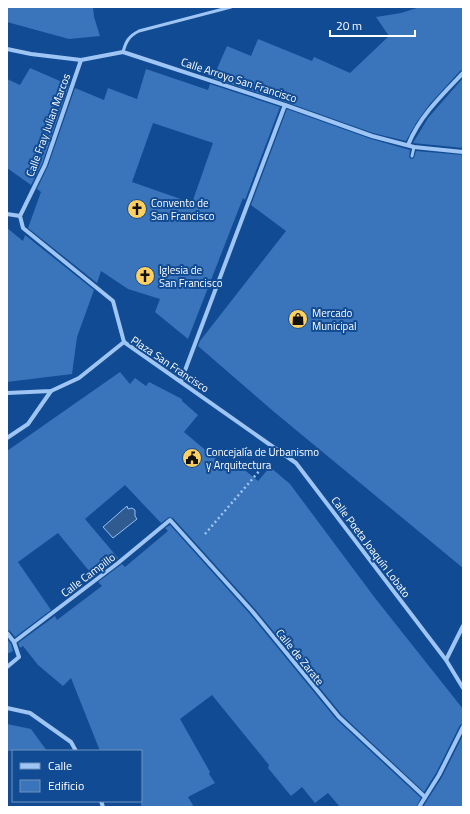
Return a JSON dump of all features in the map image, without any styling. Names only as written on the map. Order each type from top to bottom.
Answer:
[{"type":"street","name":"Calle Arroyo San Francisco","points":[[7,49],[31,54],[81,60],[122,52],[285,105],[372,136],[414,147],[463,152]]},
{"type":"street","name":"Calle Fray Julian Marcos","points":[[20,216],[45,165],[81,60]]},
{"type":"street","points":[[408,145],[415,130],[427,112],[463,73]]},
{"type":"street","points":[[181,381],[285,105]]},
{"type":"street","points":[[7,214],[20,216],[23,228],[113,301],[124,342]]},
{"type":"street","name":"Plaza San Francisco","points":[[51,391],[79,378],[124,342],[278,449]]},
{"type":"street","points":[[7,393],[51,391]]},
{"type":"street","points":[[7,438],[28,424],[51,391]]},
{"type":"street","name":"Calle Poeta Joaquín Lobato","points":[[278,449],[296,463],[446,660],[463,688]]},
{"type":"street","name":"Calle de Zarate","points":[[170,520],[252,611],[339,717],[426,797]]},
{"type":"street","name":"Calle Campillo","points":[[14,642],[118,563],[170,520]]},
{"type":"street","points":[[446,660],[463,626]]},
{"type":"street","points":[[7,633],[14,642],[19,657],[7,667]]},
{"type":"street","points":[[7,708],[30,713],[71,742],[75,750]]},
{"type":"street","points":[[418,807],[426,797],[439,775],[463,727]]},
{"type":"lane","points":[[122,52],[130,36],[139,31],[231,7]]},
{"type":"lane","points":[[412,156],[414,147]]},
{"type":"path","points":[[194,547],[278,449]]},
{"type":"water","points":[[127,506],[128,509],[132,508],[135,510],[135,516],[137,519],[113,538],[103,527]]},
{"type":"building","points":[[7,7],[93,7],[94,17],[100,36],[69,39],[7,22]]},
{"type":"building","points":[[420,7],[463,7],[463,70],[460,71],[429,105],[416,123],[406,141],[373,133],[213,78],[227,46],[251,56],[258,39],[312,61],[314,57],[350,73],[389,36],[376,17],[401,13]]},
{"type":"building","points":[[30,68],[69,85],[42,164],[31,185],[7,168],[7,79],[20,85]]},
{"type":"building","name":"Convento de San Francisco","points":[[146,69],[208,90],[210,84],[280,107],[245,200],[243,198],[188,339],[155,312],[160,299],[128,289],[101,271],[97,283],[28,228],[41,192],[37,189],[48,166],[75,88],[104,100],[108,88],[137,99]],"holes":[[[153,123],[213,143],[192,203],[132,182]]]},
{"type":"building","points":[[463,78],[463,148],[413,143],[428,118]]},
{"type":"building","points":[[287,109],[371,139],[410,150],[409,157],[411,159],[414,158],[416,151],[463,155],[463,568],[273,411],[198,346],[200,341],[286,231],[251,205]]},
{"type":"building","points":[[7,228],[23,241],[25,235],[94,290],[77,337],[72,374],[7,382]]},
{"type":"building","points":[[120,372],[130,384],[135,378],[146,386],[149,382],[182,399],[182,401],[198,415],[184,432],[229,470],[236,463],[258,481],[270,467],[290,484],[375,598],[463,709],[463,724],[460,725],[436,773],[424,792],[342,715],[255,609],[173,518],[169,517],[161,523],[125,485],[85,519],[118,558],[94,577],[58,533],[18,562],[51,610],[15,637],[10,631],[7,630],[7,451]]},
{"type":"building","points":[[170,525],[249,613],[336,719],[421,798],[416,807],[340,807],[328,793],[315,803],[302,787],[291,796],[268,768],[269,765],[212,695],[180,719],[215,783],[188,797],[194,807],[141,807],[142,750],[100,750],[71,678],[63,686],[38,665],[23,646],[20,648],[18,643],[55,616],[57,620],[102,586],[98,582],[122,564],[125,567],[168,531],[165,528]]},
{"type":"building","points":[[7,639],[11,644],[13,651],[7,654]]},
{"type":"building","points":[[7,724],[31,729],[46,750],[12,750],[7,751]]},
{"type":"building","points":[[463,735],[463,807],[423,807],[442,777]]},
{"type":"place","name":"Convento de San Francisco","points":[[137,209]]},
{"type":"place","name":"Iglesia de San Francisco","points":[[145,276]]},
{"type":"place","name":"Mercado Municipal","points":[[298,319]]},
{"type":"place","name":"Concejalía de Urbanismo y Arquitectura","points":[[192,458]]}]
